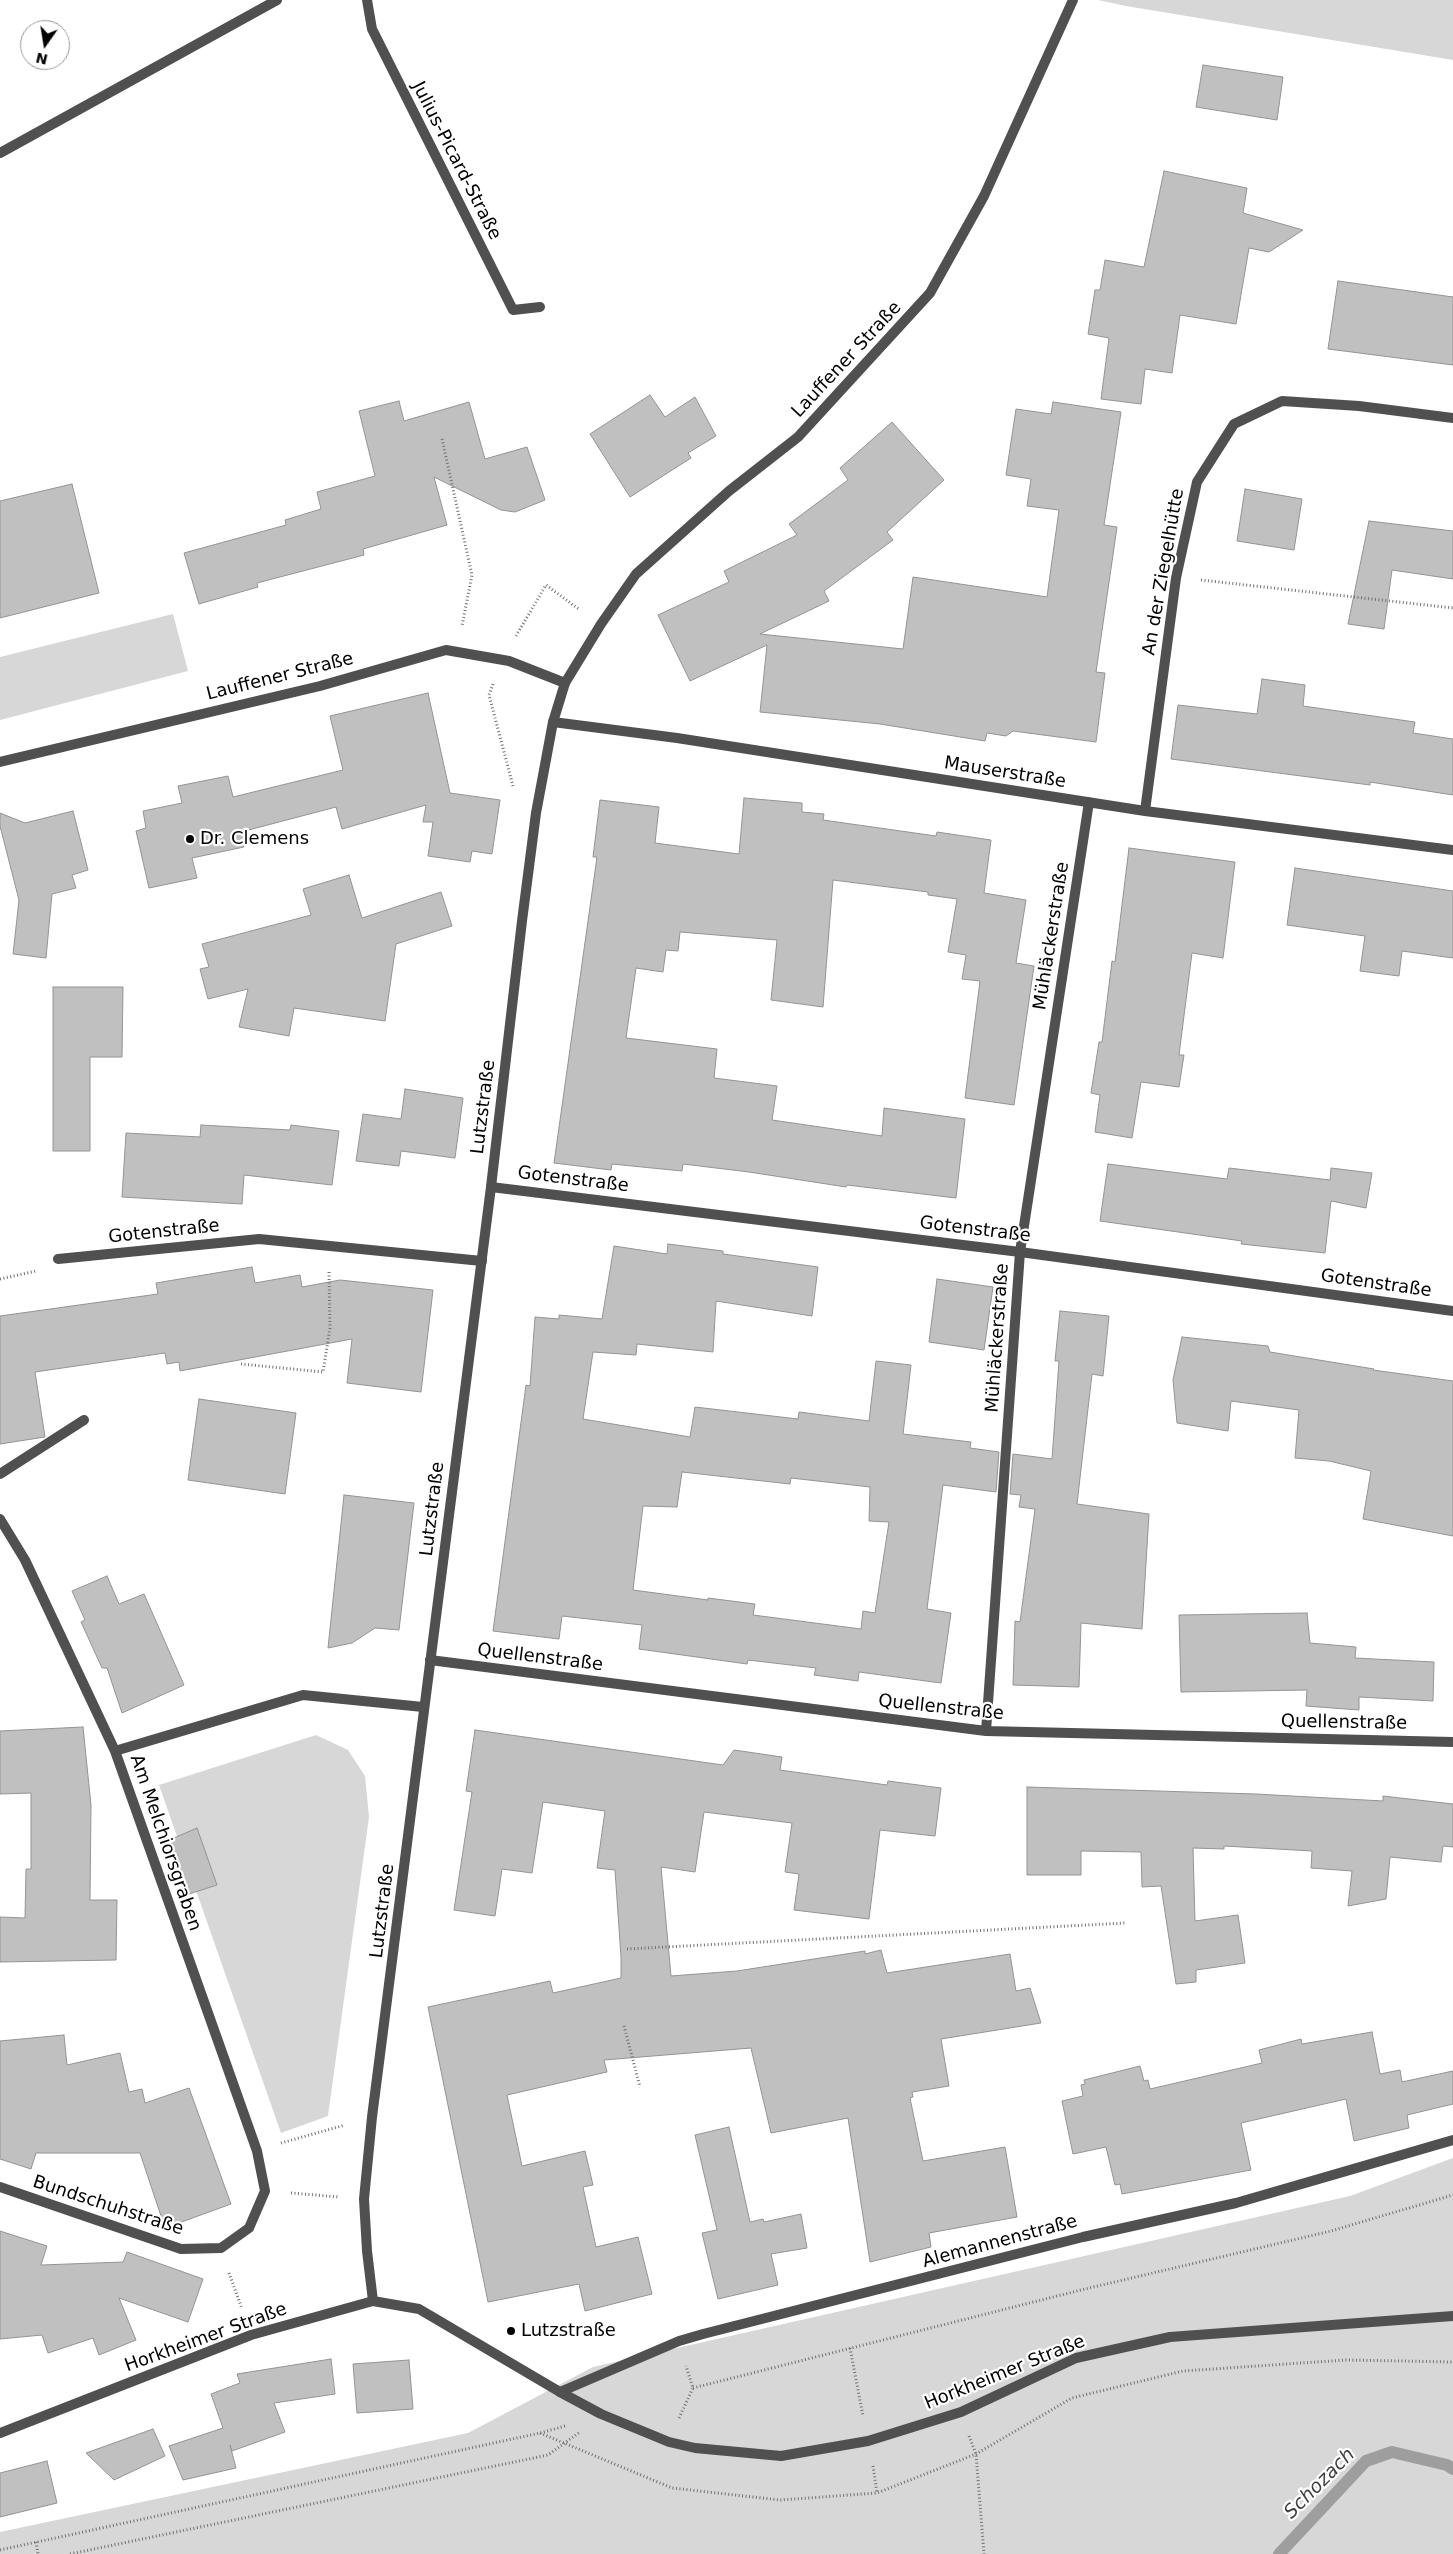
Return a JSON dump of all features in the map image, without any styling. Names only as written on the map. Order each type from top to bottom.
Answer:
[{"type":"street","points":[[0,153],[277,0]]},
{"type":"street","name":"Julius-Picard-Straße","points":[[367,0],[372,29],[513,310],[540,307]]},
{"type":"street","name":"Lauffener Straße","points":[[553,722],[565,683],[601,624],[636,574],[729,491],[798,437],[930,293],[984,196],[1073,0]]},
{"type":"street","name":"An der Ziegelhütte","points":[[1145,811],[1176,578],[1197,482],[1234,424],[1282,402],[1359,406],[1453,418]]},
{"type":"street","name":"Lauffener Straße","points":[[0,762],[320,686],[446,650],[509,662],[565,683]]},
{"type":"street","name":"Mauserstraße","points":[[553,722],[677,738],[1145,811],[1453,850]]},
{"type":"street","name":"Lutzstraße","points":[[373,2301],[367,2251],[364,2199],[372,2117],[423,1707],[482,1261],[534,833],[553,722]]},
{"type":"street","name":"Mühläckerstraße","points":[[986,1731],[1020,1252],[1089,802]]},
{"type":"street","name":"Gotenstraße","points":[[491,1187],[1020,1252],[1453,1311]]},
{"type":"street","name":"Gotenstraße","points":[[58,1258],[259,1239],[482,1261]]},
{"type":"street","points":[[0,1474],[84,1420]]},
{"type":"street","name":"Am Melchiorsgraben","points":[[0,1519],[25,1560],[115,1751],[256,2150],[265,2190]]},
{"type":"street","name":"Quellenstraße","points":[[430,1660],[986,1731],[1453,1742]]},
{"type":"street","points":[[115,1751],[303,1695],[423,1707]]},
{"type":"street","name":"Alemannenstraße","points":[[560,2392],[679,2341],[695,2336],[1083,2237],[1236,2204],[1453,2140]]},
{"type":"street","name":"Bundschuhstraße","points":[[0,2187],[181,2249],[221,2248]]},
{"type":"street","points":[[221,2248],[249,2228],[265,2190]]},
{"type":"street","name":"Horkheimer Straße","points":[[0,2433],[251,2335],[373,2301],[419,2309],[560,2392],[602,2414],[669,2442],[695,2448],[780,2456],[868,2441],[961,2412],[1076,2358],[1170,2337],[1453,2316]]},
{"type":"path","points":[[442,439],[472,575],[456,651]]},
{"type":"path","points":[[1176,578],[1453,608]]},
{"type":"path","points":[[0,1279],[31,1274],[58,1258]]},
{"type":"path","points":[[241,1364],[323,1372],[330,1328],[329,1272],[338,1273]]},
{"type":"path","points":[[627,1949],[1125,1922]]},
{"type":"path","points":[[624,2026],[640,2087]]},
{"type":"path","points":[[256,2150],[372,2117]]},
{"type":"path","points":[[265,2190],[364,2199]]},
{"type":"path","points":[[669,2442],[693,2388],[1067,2293],[1331,2231],[1453,2195]]},
{"type":"path","points":[[221,2248],[251,2335]]},
{"type":"path","points":[[961,2412],[976,2454],[984,2554]]},
{"type":"path","points":[[70,2554],[548,2455],[566,2444],[602,2414]]},
{"type":"path","points":[[0,2550],[540,2433]]},
{"type":"path","points":[[36,2542],[38,2554]]},
{"type":"shaded area","points":[[1098,0],[1453,0],[1453,60],[1126,6]]},
{"type":"shaded area","points":[[173,614],[188,671],[0,720],[0,657]]},
{"type":"shaded area","points":[[316,1735],[348,1750],[365,1776],[369,1817],[328,2116],[281,2133],[159,1785]]},
{"type":"shaded area","points":[[1453,2158],[1453,2554],[0,2554],[0,2532],[468,2433],[593,2367],[1350,2196]]},
{"type":"building","points":[[1203,65],[1283,77],[1277,120],[1196,107]]},
{"type":"building","points":[[1164,171],[1247,188],[1243,213],[1303,230],[1269,252],[1249,248],[1236,324],[1180,315],[1172,373],[1145,369],[1141,404],[1101,399],[1109,338],[1088,334],[1095,290],[1100,290],[1105,260],[1144,267]]},
{"type":"building","points":[[1338,281],[1453,297],[1453,365],[1328,349]]},
{"type":"building","points":[[650,395],[665,417],[695,397],[716,436],[688,453],[691,458],[630,497],[590,434]]},
{"type":"building","points":[[399,401],[404,421],[469,402],[485,459],[527,447],[545,500],[515,512],[501,510],[434,477],[447,525],[363,549],[364,555],[257,583],[258,587],[199,604],[184,553],[286,525],[285,520],[321,509],[317,492],[375,476],[359,411]]},
{"type":"building","points":[[1053,402],[1121,412],[1104,525],[1117,527],[1096,672],[1105,673],[1096,742],[1013,731],[1006,736],[987,733],[985,741],[880,724],[760,712],[767,645],[690,681],[658,615],[729,582],[724,571],[797,535],[789,524],[848,480],[840,468],[892,422],[944,480],[887,532],[893,540],[824,591],[829,601],[760,634],[903,649],[913,577],[1047,597],[1059,510],[1027,506],[1031,479],[1006,475],[1016,409],[1051,414]]},
{"type":"building","points":[[72,484],[99,593],[0,618],[0,501]]},
{"type":"building","points":[[1245,489],[1302,499],[1294,550],[1237,541]]},
{"type":"building","points":[[1369,521],[1453,531],[1453,579],[1392,570],[1384,629],[1348,624]]},
{"type":"building","points":[[1262,679],[1305,685],[1303,706],[1415,722],[1413,733],[1453,739],[1453,795],[1370,782],[1370,785],[1171,759],[1178,705],[1257,714]]},
{"type":"building","points":[[428,693],[450,793],[500,800],[492,854],[472,851],[470,862],[428,856],[433,822],[423,822],[426,805],[342,829],[336,807],[241,832],[244,847],[192,858],[197,878],[149,888],[136,831],[146,828],[143,811],[182,803],[178,786],[228,776],[233,797],[343,770],[330,716]]},
{"type":"building","points":[[744,798],[802,803],[802,812],[824,814],[823,820],[936,836],[937,832],[991,840],[984,893],[1026,900],[1016,963],[1034,966],[1014,1105],[965,1098],[980,981],[962,979],[966,955],[948,952],[957,899],[928,895],[928,892],[833,880],[823,1007],[771,1000],[777,940],[680,932],[678,951],[666,950],[663,972],[636,968],[626,1038],[717,1049],[714,1078],[777,1086],[772,1120],[882,1136],[884,1108],[965,1119],[956,1198],[847,1185],[846,1187],[683,1164],[682,1171],[612,1164],[611,1170],[554,1163],[597,857],[593,857],[600,800],[659,807],[655,843],[739,854]]},
{"type":"building","points":[[73,811],[88,870],[72,875],[76,888],[52,894],[46,958],[13,954],[19,900],[0,826],[0,813],[25,823]]},
{"type":"building","points":[[1129,848],[1235,862],[1223,958],[1192,953],[1179,1055],[1184,1055],[1179,1087],[1141,1082],[1132,1138],[1095,1132],[1100,1095],[1091,1093],[1099,1042],[1102,1042],[1112,961],[1115,962]]},
{"type":"building","points":[[1295,868],[1453,891],[1453,958],[1402,951],[1399,976],[1360,971],[1365,936],[1287,925]]},
{"type":"building","points":[[349,875],[362,918],[441,892],[452,926],[396,944],[385,1021],[294,1008],[289,1036],[239,1027],[248,989],[208,999],[200,969],[209,967],[202,944],[311,915],[303,889]]},
{"type":"building","points":[[53,987],[123,987],[122,1057],[90,1057],[90,1151],[53,1151]]},
{"type":"building","points":[[405,1089],[463,1098],[455,1158],[401,1151],[399,1166],[356,1161],[363,1114],[401,1119]]},
{"type":"building","points":[[201,1125],[290,1130],[291,1125],[339,1131],[332,1185],[244,1175],[242,1204],[122,1197],[126,1133],[200,1137]]},
{"type":"building","points":[[1108,1164],[1227,1179],[1229,1168],[1330,1180],[1331,1168],[1372,1173],[1366,1208],[1331,1201],[1325,1253],[1241,1244],[1242,1241],[1100,1221]]},
{"type":"building","points":[[668,1244],[723,1251],[723,1254],[818,1267],[812,1316],[716,1301],[713,1352],[637,1344],[636,1355],[593,1352],[583,1419],[690,1437],[695,1407],[798,1419],[799,1412],[869,1421],[876,1361],[911,1365],[903,1434],[971,1442],[970,1448],[999,1452],[996,1492],[943,1485],[927,1609],[951,1613],[941,1683],[859,1672],[858,1681],[814,1675],[816,1668],[748,1660],[747,1664],[639,1649],[642,1625],[562,1616],[559,1639],[493,1631],[526,1385],[530,1386],[535,1317],[559,1319],[559,1315],[602,1319],[614,1246],[667,1254]],"holes":[[[682,1472],[790,1484],[791,1478],[870,1487],[869,1521],[889,1522],[875,1613],[863,1611],[861,1629],[753,1615],[755,1604],[633,1590],[643,1506],[677,1507]]]},
{"type":"building","points":[[252,1267],[255,1283],[300,1275],[302,1287],[340,1280],[433,1290],[421,1392],[347,1383],[352,1339],[180,1371],[179,1362],[167,1364],[165,1353],[35,1372],[45,1437],[0,1444],[0,1316],[158,1294],[156,1283]]},
{"type":"building","points":[[937,1279],[993,1287],[984,1350],[929,1342]]},
{"type":"building","points":[[1060,1311],[1109,1316],[1103,1376],[1092,1374],[1077,1504],[1149,1514],[1142,1629],[1081,1623],[1079,1687],[1013,1685],[1015,1621],[1020,1622],[1035,1509],[1019,1507],[1021,1495],[1010,1494],[1013,1454],[1052,1459],[1059,1361],[1055,1361]]},
{"type":"building","points":[[1182,1337],[1268,1346],[1270,1352],[1373,1370],[1453,1381],[1453,1536],[1363,1519],[1371,1471],[1329,1461],[1295,1458],[1299,1410],[1231,1401],[1228,1431],[1177,1423],[1173,1380]]},
{"type":"building","points":[[199,1399],[296,1413],[285,1494],[188,1480]]},
{"type":"building","points":[[344,1495],[414,1503],[399,1630],[375,1628],[352,1643],[328,1648]]},
{"type":"building","points":[[107,1576],[119,1604],[144,1594],[184,1685],[122,1713],[107,1668],[102,1668],[81,1622],[85,1620],[72,1591]]},
{"type":"building","points":[[1307,1613],[1310,1643],[1356,1647],[1355,1658],[1434,1662],[1433,1701],[1359,1697],[1359,1710],[1306,1706],[1307,1690],[1181,1692],[1179,1615]]},
{"type":"building","points":[[83,1727],[91,1805],[90,1900],[117,1900],[116,1960],[0,1962],[0,1917],[25,1918],[26,1869],[31,1869],[31,1793],[0,1794],[0,1731]]},
{"type":"building","points":[[475,1730],[723,1765],[734,1750],[782,1757],[780,1770],[887,1785],[888,1781],[941,1788],[935,1836],[880,1830],[869,1919],[794,1910],[799,1874],[785,1872],[792,1823],[704,1812],[695,1872],[661,1867],[671,1976],[737,1971],[865,1951],[865,1954],[881,1950],[887,1973],[1010,1954],[1016,1991],[1030,1988],[1041,2023],[941,2039],[949,2086],[912,2092],[913,2097],[910,2098],[923,2161],[1005,2147],[1017,2217],[929,2233],[931,2247],[870,2262],[848,2118],[771,2133],[751,2048],[604,2060],[607,2072],[507,2095],[522,2166],[585,2151],[593,2185],[583,2187],[596,2247],[638,2237],[652,2294],[585,2311],[579,2284],[488,2302],[428,2007],[550,1981],[553,1993],[621,1978],[621,1957],[615,1870],[597,1868],[605,1811],[543,1802],[532,1873],[502,1869],[495,1916],[454,1910],[472,1792],[466,1791]]},
{"type":"building","points":[[1027,1787],[1256,1794],[1383,1801],[1383,1796],[1453,1804],[1453,1847],[1443,1846],[1441,1862],[1390,1857],[1386,1899],[1348,1906],[1352,1871],[1311,1868],[1312,1851],[1224,1846],[1224,1849],[1193,1848],[1195,1921],[1238,1915],[1245,1963],[1196,1970],[1196,1982],[1176,1984],[1161,1886],[1142,1887],[1141,1852],[1081,1851],[1081,1875],[1027,1875]]},
{"type":"building","points":[[197,1828],[217,1885],[186,1895],[167,1841]]},
{"type":"building","points":[[1372,2032],[1380,2074],[1400,2070],[1402,2082],[1453,2071],[1453,2104],[1407,2115],[1409,2128],[1354,2141],[1346,2099],[1241,2123],[1251,2170],[1122,2194],[1120,2184],[1115,2185],[1106,2147],[1073,2154],[1062,2101],[1083,2096],[1081,2085],[1085,2084],[1084,2080],[1140,2066],[1144,2081],[1148,2080],[1150,2089],[1262,2063],[1259,2050],[1301,2039],[1302,2044]]},
{"type":"building","points":[[64,2035],[67,2065],[120,2053],[129,2092],[142,2089],[145,2103],[189,2088],[231,2204],[165,2228],[140,2153],[36,2153],[31,2169],[0,2159],[0,2041]]},
{"type":"building","points":[[729,2127],[750,2222],[763,2219],[764,2222],[801,2214],[807,2248],[771,2254],[778,2285],[718,2299],[702,2233],[717,2230],[695,2135]]},
{"type":"building","points":[[0,2231],[47,2246],[41,2265],[123,2262],[127,2252],[203,2279],[188,2322],[119,2298],[136,2340],[99,2355],[93,2338],[48,2353],[42,2335],[0,2339]]},
{"type":"building","points":[[331,2359],[335,2394],[274,2403],[285,2432],[232,2451],[230,2445],[236,2468],[183,2480],[169,2446],[223,2428],[211,2394],[240,2383],[237,2374]]},
{"type":"building","points":[[409,2360],[413,2409],[357,2413],[353,2364]]},
{"type":"building","points":[[153,2429],[165,2456],[114,2480],[86,2453]]},
{"type":"building","points":[[47,2461],[57,2503],[0,2517],[0,2473]]},
{"type":"waterway","name":"Schozach","points":[[1279,2554],[1366,2461],[1392,2452],[1447,2465],[1453,2469]]},
{"type":"place","name":"Dr. Clemens","points":[[190,839]]},
{"type":"place","name":"Lutzstraße","points":[[511,2331]]}]
